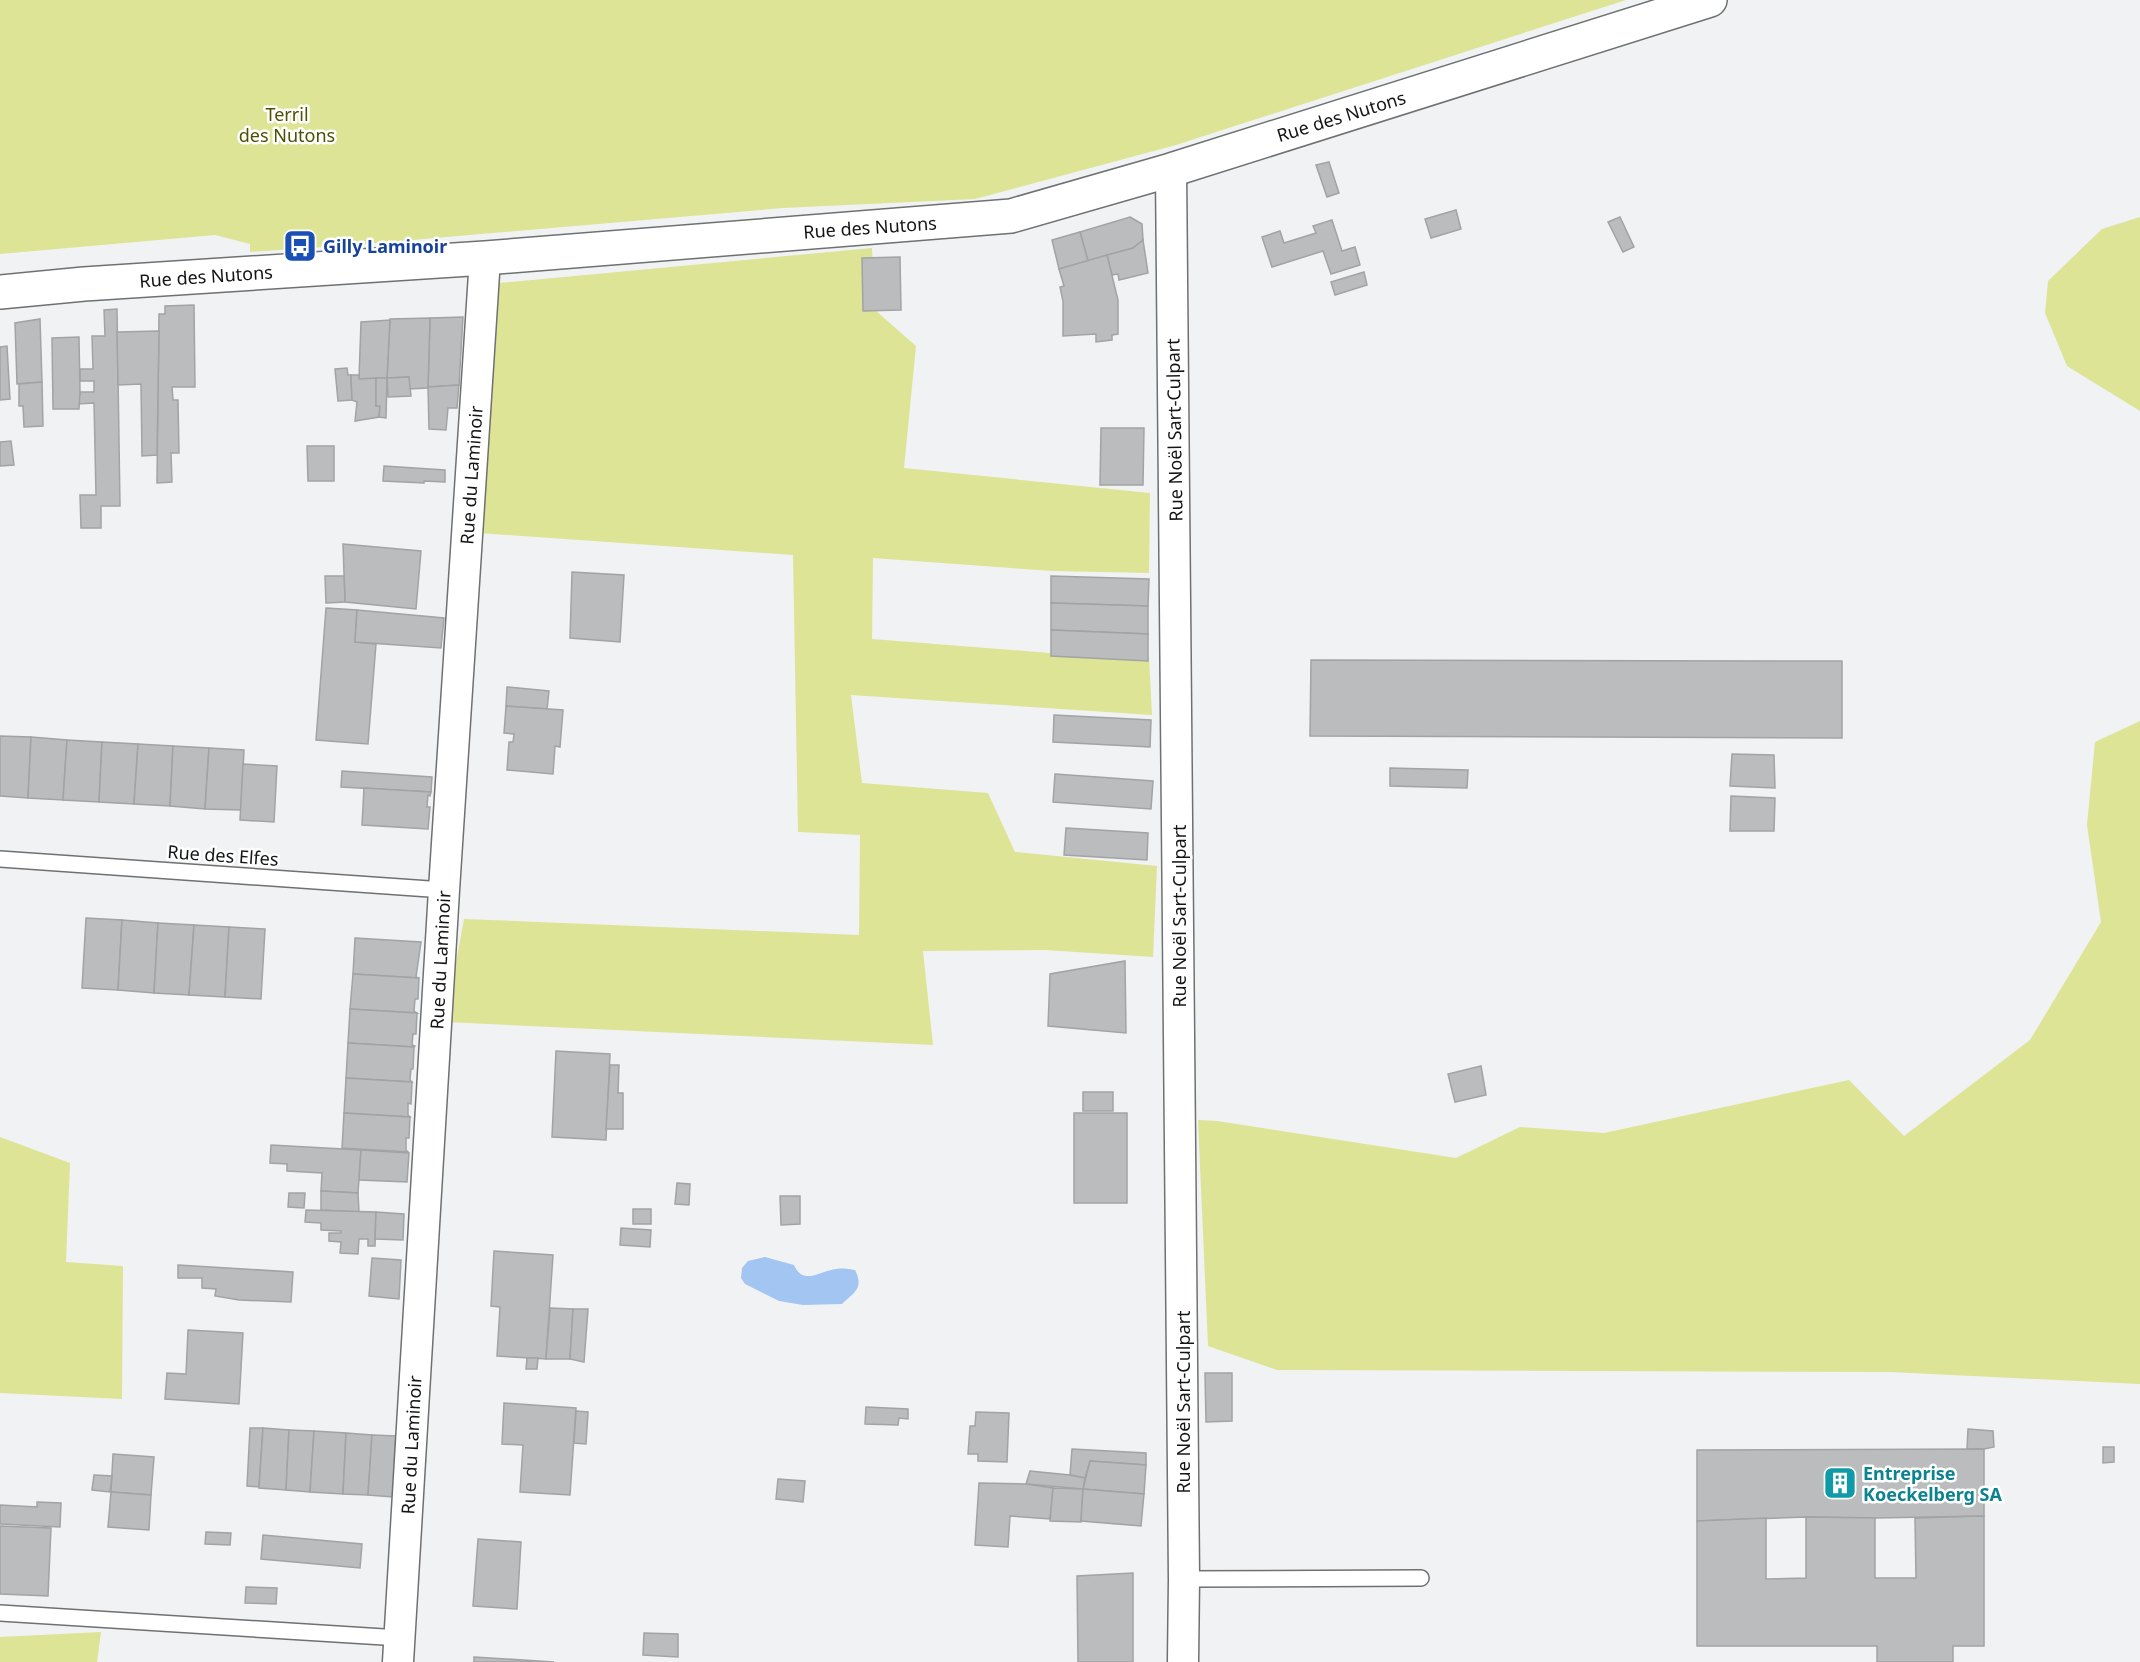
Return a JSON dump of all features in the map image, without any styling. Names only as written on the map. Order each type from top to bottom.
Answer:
[{"type":"street","name":"Rue des Nutons","points":[[0,292],[84,284],[485,258],[1011,216],[1171,170],[1710,0]]},
{"type":"street","name":"Rue Noël Sart-Culpart","points":[[1171,170],[1183,1662]]},
{"type":"street","name":"Rue du Laminoir","points":[[399,1650],[444,890],[485,258]]},
{"type":"lane","name":"Rue des Elfes","points":[[0,859],[444,890]]},
{"type":"lane","points":[[1184,1579],[1421,1578]]},
{"type":"lane","points":[[0,1613],[399,1650]]},
{"type":"green space","name":"Terril des Nutons","points":[[0,0],[1626,0],[1176,145],[975,199],[783,208],[250,252],[250,244],[215,235],[0,254]]},
{"type":"green space","points":[[2140,217],[2140,411],[2067,366],[2045,313],[2048,281],[2102,229]]},
{"type":"green space","points":[[872,248],[875,310],[916,346],[904,468],[1150,493],[1149,573],[1052,571],[873,558],[872,639],[1050,653],[1149,657],[1152,715],[851,695],[862,783],[988,793],[1015,852],[1157,866],[1153,957],[1045,950],[923,951],[933,1045],[445,1022],[464,919],[859,935],[860,835],[798,832],[793,555],[478,533],[499,283]]},
{"type":"green space","points":[[2140,721],[2140,1384],[1890,1372],[1277,1370],[1208,1346],[1198,1120],[1456,1158],[1520,1127],[1604,1133],[1849,1080],[1904,1136],[2030,1040],[2101,922],[2087,825],[2095,742]]},
{"type":"green space","points":[[0,1137],[70,1163],[66,1262],[123,1266],[122,1399],[0,1393]]},
{"type":"green space","points":[[101,1632],[97,1662],[0,1662],[0,1637]]},
{"type":"water","points":[[765,1257],[794,1265],[802,1275],[807,1276],[836,1269],[855,1270],[859,1281],[858,1286],[842,1304],[803,1305],[779,1301],[745,1284],[741,1278],[742,1268],[748,1261]]},
{"type":"building","points":[[1329,162],[1339,193],[1327,197],[1316,165]]},
{"type":"building","points":[[1456,210],[1461,229],[1431,238],[1425,219]]},
{"type":"building","points":[[1130,217],[1142,224],[1143,240],[1133,248],[1088,261],[1080,232]]},
{"type":"building","points":[[1620,217],[1634,247],[1623,252],[1608,222]]},
{"type":"building","points":[[1332,220],[1342,251],[1355,247],[1360,265],[1331,274],[1323,251],[1272,267],[1262,237],[1280,231],[1284,243],[1316,233],[1313,226]]},
{"type":"building","points":[[1080,232],[1088,261],[1059,269],[1052,240]]},
{"type":"building","points":[[1143,240],[1148,273],[1119,280],[1118,274],[1112,275],[1107,255],[1133,248]]},
{"type":"building","points":[[1107,255],[1118,300],[1118,334],[1112,335],[1112,340],[1096,342],[1096,334],[1063,336],[1063,301],[1060,287],[1064,286],[1059,269]]},
{"type":"building","points":[[900,257],[901,310],[863,311],[862,258]]},
{"type":"building","points":[[1364,272],[1367,285],[1335,295],[1331,282]]},
{"type":"building","points":[[194,305],[195,387],[172,387],[173,400],[178,400],[179,453],[171,453],[172,482],[157,483],[159,314],[165,314],[165,306]]},
{"type":"building","points":[[117,309],[120,506],[101,506],[101,528],[81,528],[80,495],[96,495],[94,403],[78,404],[80,392],[94,392],[94,381],[80,381],[80,369],[93,369],[92,336],[105,336],[104,310]]},
{"type":"building","points":[[463,317],[459,385],[428,387],[430,318]]},
{"type":"building","points":[[430,318],[428,388],[409,389],[409,377],[387,378],[390,319]]},
{"type":"building","points":[[40,319],[42,382],[17,384],[15,323]]},
{"type":"building","points":[[390,320],[387,378],[359,379],[361,322]]},
{"type":"building","points":[[159,331],[157,455],[142,456],[141,384],[118,385],[117,332]]},
{"type":"building","points":[[79,337],[79,409],[53,409],[52,338]]},
{"type":"building","points":[[7,346],[10,399],[0,400],[0,347]]},
{"type":"building","points":[[347,368],[348,375],[351,375],[352,400],[338,401],[335,369]]},
{"type":"building","points":[[351,375],[359,375],[359,379],[376,378],[376,406],[380,406],[379,417],[355,421],[357,402],[352,400]]},
{"type":"building","points":[[409,377],[411,396],[388,397],[387,378]]},
{"type":"building","points":[[376,378],[387,378],[386,418],[379,417],[380,406],[376,406]]},
{"type":"building","points":[[42,382],[43,426],[24,427],[23,406],[19,406],[19,384]]},
{"type":"building","points":[[459,385],[457,408],[448,408],[446,430],[429,429],[428,387]]},
{"type":"building","points":[[1101,428],[1144,428],[1143,485],[1100,485]]},
{"type":"building","points":[[11,441],[14,465],[0,466],[0,442]]},
{"type":"building","points":[[307,446],[334,446],[334,481],[308,481]]},
{"type":"building","points":[[384,466],[445,470],[445,482],[383,481]]},
{"type":"building","points":[[343,544],[421,551],[416,609],[345,602]]},
{"type":"building","points":[[572,572],[624,575],[620,642],[570,638]]},
{"type":"building","points":[[325,576],[344,576],[345,602],[326,603]]},
{"type":"building","points":[[1051,576],[1149,579],[1148,606],[1051,603]]},
{"type":"building","points":[[1051,603],[1148,606],[1148,634],[1051,630]]},
{"type":"building","points":[[326,608],[357,610],[355,642],[376,644],[368,744],[316,740]]},
{"type":"building","points":[[357,610],[444,618],[441,648],[355,642]]},
{"type":"building","points":[[1051,630],[1148,634],[1148,661],[1051,656]]},
{"type":"building","points":[[1311,660],[1842,661],[1842,738],[1310,736]]},
{"type":"building","points":[[507,687],[549,691],[547,709],[506,706]]},
{"type":"building","points":[[506,706],[563,710],[560,747],[555,746],[553,774],[507,770],[509,742],[513,742],[514,734],[504,733]]},
{"type":"building","points":[[1054,715],[1151,720],[1150,747],[1053,742]]},
{"type":"building","points":[[0,736],[31,737],[28,798],[0,796]]},
{"type":"building","points":[[31,737],[67,740],[63,800],[28,798]]},
{"type":"building","points":[[67,740],[102,742],[99,802],[63,800]]},
{"type":"building","points":[[102,742],[138,744],[134,804],[99,802]]},
{"type":"building","points":[[138,744],[173,746],[170,806],[134,804]]},
{"type":"building","points":[[173,746],[209,748],[205,809],[170,806]]},
{"type":"building","points":[[209,748],[244,750],[241,810],[205,809]]},
{"type":"building","points":[[1732,754],[1774,755],[1775,788],[1730,786]]},
{"type":"building","points":[[243,764],[277,766],[274,822],[240,820]]},
{"type":"building","points":[[1390,768],[1468,770],[1467,788],[1390,786]]},
{"type":"building","points":[[342,771],[432,777],[431,792],[341,787]]},
{"type":"building","points":[[1055,774],[1153,781],[1151,809],[1053,802]]},
{"type":"building","points":[[364,788],[431,792],[430,796],[428,795],[427,807],[430,807],[428,829],[362,825]]},
{"type":"building","points":[[1731,796],[1775,798],[1774,831],[1730,831]]},
{"type":"building","points":[[1066,828],[1148,833],[1147,860],[1064,855]]},
{"type":"building","points":[[86,918],[122,920],[118,990],[82,988]]},
{"type":"building","points":[[122,920],[158,923],[154,993],[118,990]]},
{"type":"building","points":[[158,923],[194,925],[189,995],[154,993]]},
{"type":"building","points":[[194,925],[229,927],[225,997],[189,995]]},
{"type":"building","points":[[229,927],[265,929],[261,999],[225,997]]},
{"type":"building","points":[[355,938],[421,942],[416,977],[419,978],[353,974]]},
{"type":"building","points":[[1125,961],[1126,1033],[1048,1026],[1050,974]]},
{"type":"building","points":[[353,974],[419,978],[418,999],[415,999],[414,1011],[417,1013],[350,1009]]},
{"type":"building","points":[[350,1009],[417,1013],[416,1034],[413,1034],[412,1045],[415,1046],[348,1043]]},
{"type":"building","points":[[348,1043],[414,1047],[410,1080],[412,1082],[346,1078]]},
{"type":"building","points":[[556,1051],[610,1054],[606,1140],[552,1137]]},
{"type":"building","points":[[610,1065],[619,1065],[618,1093],[623,1093],[623,1129],[606,1129]]},
{"type":"building","points":[[1481,1066],[1486,1095],[1455,1102],[1448,1074]]},
{"type":"building","points":[[346,1078],[412,1082],[411,1104],[408,1103],[410,1117],[344,1113]]},
{"type":"building","points":[[1083,1092],[1113,1092],[1113,1111],[1083,1111]]},
{"type":"building","points":[[344,1113],[410,1117],[409,1138],[406,1138],[408,1152],[342,1148]]},
{"type":"building","points":[[1074,1113],[1127,1113],[1127,1203],[1074,1203]]},
{"type":"building","points":[[271,1145],[361,1150],[358,1193],[321,1191],[322,1173],[287,1171],[287,1164],[270,1163]]},
{"type":"building","points":[[361,1150],[409,1153],[407,1182],[359,1180]]},
{"type":"building","points":[[677,1183],[690,1184],[689,1205],[675,1204]]},
{"type":"building","points":[[321,1191],[358,1193],[359,1212],[321,1210]]},
{"type":"building","points":[[289,1193],[305,1193],[304,1208],[288,1207]]},
{"type":"building","points":[[780,1196],[800,1196],[800,1224],[781,1225]]},
{"type":"building","points":[[633,1209],[651,1209],[651,1224],[633,1224]]},
{"type":"building","points":[[306,1210],[376,1212],[375,1246],[368,1246],[368,1239],[359,1239],[358,1254],[340,1253],[341,1242],[329,1241],[329,1233],[341,1233],[341,1231],[321,1230],[321,1223],[305,1222]]},
{"type":"building","points":[[376,1212],[404,1214],[403,1240],[375,1239]]},
{"type":"building","points":[[621,1228],[651,1230],[650,1247],[620,1245]]},
{"type":"building","points":[[494,1251],[553,1255],[546,1359],[497,1356],[500,1307],[491,1306]]},
{"type":"building","points":[[372,1258],[401,1260],[399,1299],[369,1296]]},
{"type":"building","points":[[178,1265],[293,1272],[291,1302],[239,1300],[215,1296],[216,1289],[202,1288],[202,1278],[178,1278]]},
{"type":"building","points":[[550,1308],[573,1309],[570,1359],[546,1359]]},
{"type":"building","points":[[573,1309],[588,1309],[584,1362],[570,1359]]},
{"type":"building","points":[[188,1330],[243,1333],[239,1404],[165,1399],[167,1373],[186,1374]]},
{"type":"building","points":[[527,1358],[538,1358],[537,1369],[526,1369]]},
{"type":"building","points":[[1205,1373],[1232,1373],[1232,1421],[1206,1422]]},
{"type":"building","points":[[504,1403],[576,1408],[570,1495],[520,1492],[523,1445],[502,1444]]},
{"type":"building","points":[[866,1407],[908,1409],[908,1419],[899,1418],[898,1425],[865,1424]]},
{"type":"building","points":[[576,1411],[588,1412],[586,1444],[574,1443]]},
{"type":"building","points":[[976,1412],[1009,1413],[1007,1462],[978,1461],[978,1454],[968,1454],[970,1426],[975,1426]]},
{"type":"building","points":[[250,1428],[263,1428],[259,1487],[247,1486]]},
{"type":"building","points":[[263,1428],[289,1430],[286,1490],[259,1488]]},
{"type":"building","points":[[1968,1429],[1993,1431],[1994,1447],[1967,1449]]},
{"type":"building","points":[[289,1430],[314,1431],[310,1492],[286,1490]]},
{"type":"building","points":[[314,1431],[346,1433],[343,1494],[310,1492]]},
{"type":"building","points":[[346,1433],[372,1435],[368,1495],[343,1494]]},
{"type":"building","points":[[372,1435],[396,1436],[393,1497],[368,1495]]},
{"type":"building","points":[[2103,1447],[2114,1447],[2114,1462],[2103,1463]]},
{"type":"building","points":[[1072,1449],[1146,1453],[1146,1465],[1090,1461],[1085,1478],[1070,1475]]},
{"type":"building","name":"Entreprise Koeckelberg SA","points":[[1984,1449],[1984,1516],[1806,1517],[1697,1521],[1697,1450]]},
{"type":"building","points":[[113,1454],[154,1457],[151,1495],[111,1492]]},
{"type":"building","points":[[1090,1461],[1146,1465],[1144,1494],[1083,1489]]},
{"type":"building","points":[[1030,1471],[1085,1478],[1083,1489],[1026,1484]]},
{"type":"building","points":[[94,1475],[112,1476],[110,1492],[92,1490]]},
{"type":"building","points":[[778,1479],[805,1481],[803,1502],[776,1499]]},
{"type":"building","points":[[979,1483],[1026,1484],[1053,1488],[1050,1519],[1010,1516],[1008,1547],[975,1545]]},
{"type":"building","points":[[1053,1488],[1083,1489],[1081,1522],[1050,1521]]},
{"type":"building","points":[[1083,1489],[1144,1494],[1141,1526],[1081,1521]]},
{"type":"building","points":[[111,1492],[151,1495],[149,1530],[108,1527]]},
{"type":"building","points":[[37,1502],[61,1503],[60,1527],[0,1524],[0,1505],[37,1507]]},
{"type":"building","points":[[1984,1516],[1984,1646],[1953,1646],[1953,1662],[1877,1662],[1877,1646],[1697,1646],[1697,1521],[1766,1518],[1766,1579],[1806,1578],[1806,1517],[1875,1518],[1875,1578],[1916,1578],[1915,1518]]},
{"type":"building","points":[[0,1526],[51,1528],[48,1596],[0,1594]]},
{"type":"building","points":[[206,1532],[231,1533],[230,1545],[205,1544]]},
{"type":"building","points":[[263,1535],[362,1544],[360,1568],[261,1559]]},
{"type":"building","points":[[478,1539],[521,1542],[517,1609],[473,1606]]},
{"type":"building","points":[[1133,1573],[1133,1662],[1078,1662],[1077,1576]]},
{"type":"building","points":[[246,1587],[277,1588],[276,1604],[245,1603]]},
{"type":"building","points":[[644,1633],[678,1634],[678,1657],[643,1655]]},
{"type":"building","points":[[474,1657],[554,1662],[474,1662]]},
{"type":"place","name":"Gilly Laminoir","points":[[300,246]]},
{"type":"place","name":"Entreprise Koeckelberg SA","points":[[1840,1483]]}]
